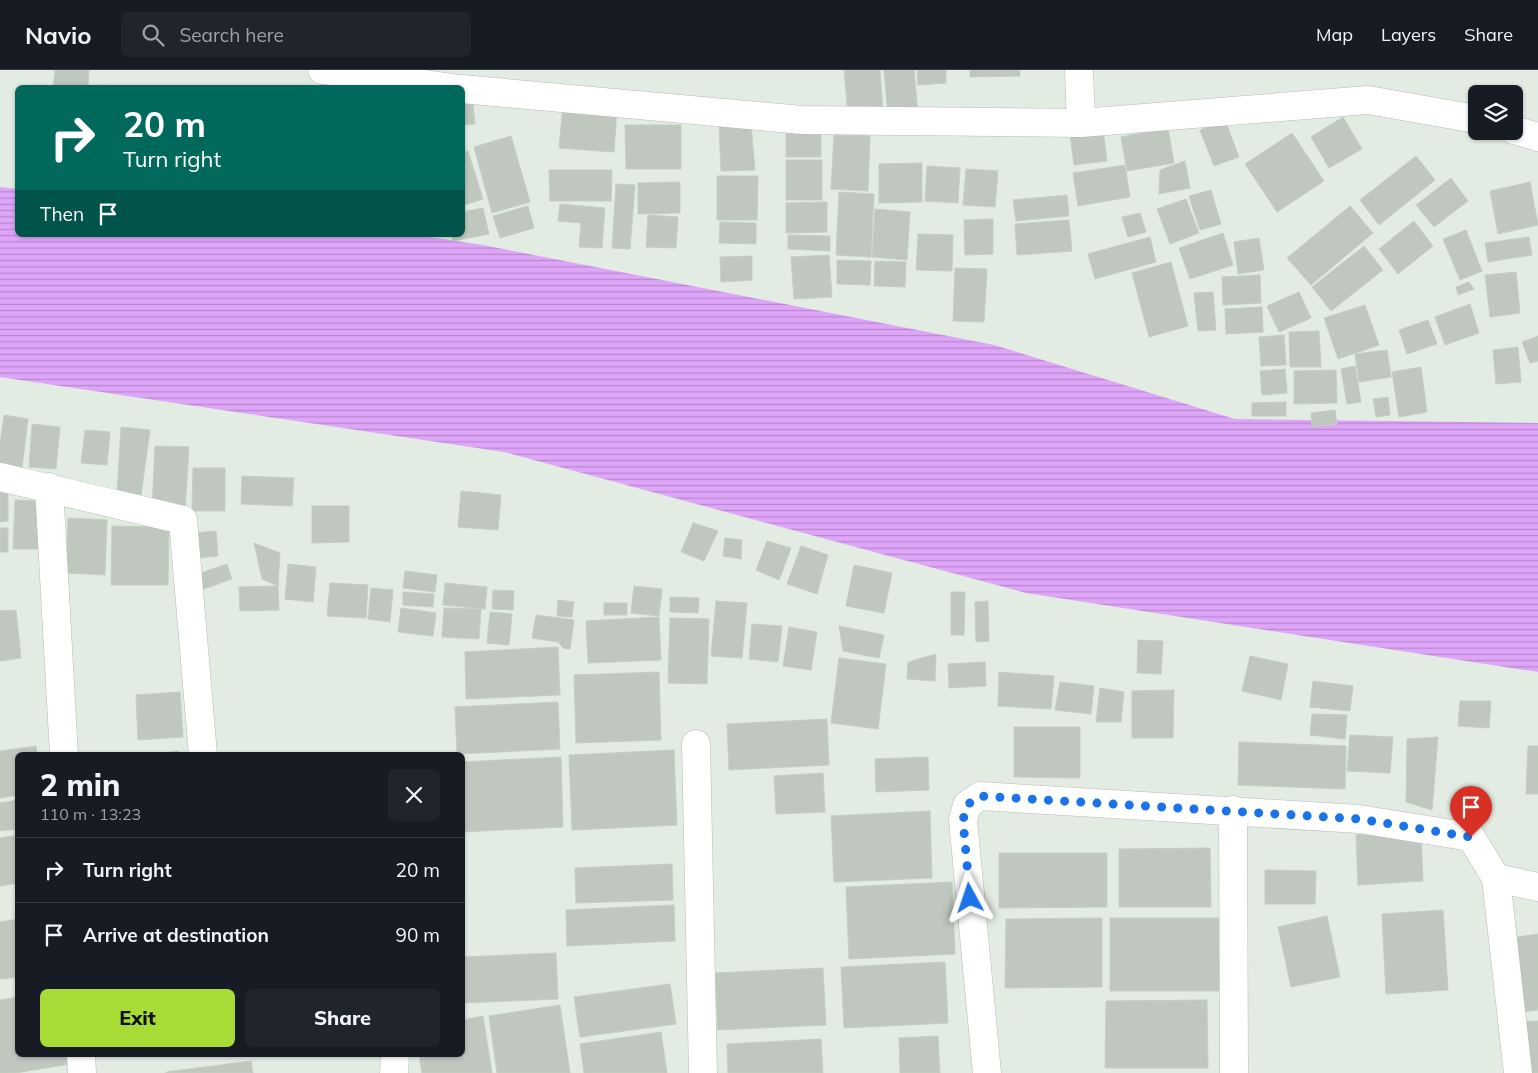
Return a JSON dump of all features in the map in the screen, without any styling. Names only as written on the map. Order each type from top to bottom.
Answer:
[{"type":"street","points":[[322,70],[802,120],[1081,123],[1368,100],[1468,118]]},
{"type":"street","points":[[1079,70],[1081,123]]},
{"type":"street","points":[[1523,133],[1538,137]]},
{"type":"street","points":[[0,477],[183,520],[202,752]]},
{"type":"street","points":[[49,487],[64,752]]},
{"type":"street","points":[[696,744],[703,1073]]},
{"type":"street","points":[[987,1073],[963,820],[967,805],[980,796],[1359,819],[1471,837],[1496,878],[1518,1073]]},
{"type":"street","points":[[1233,810],[1234,1073]]},
{"type":"street","points":[[1496,878],[1538,887]]},
{"type":"street","points":[[82,1057],[82,1073]]},
{"type":"street","points":[[394,1073],[395,1057]]},
{"type":"shaded area","points":[[0,187],[15,189],[15,237],[429,237],[483,245],[994,345],[1235,419],[1538,423],[1538,672],[1026,593],[504,452],[0,377]]},
{"type":"building","points":[[55,70],[89,70],[88,85],[53,85]]},
{"type":"building","points":[[844,70],[880,70],[883,112],[848,115]]},
{"type":"building","points":[[884,70],[914,70],[918,113],[888,116]]},
{"type":"building","points":[[917,70],[946,70],[946,83],[918,85]]},
{"type":"building","points":[[970,70],[1020,70],[1020,76],[970,77]]},
{"type":"building","points":[[472,95],[475,124],[465,125],[465,96]]},
{"type":"building","points":[[563,105],[617,109],[614,152],[559,148]]},
{"type":"building","points":[[1343,117],[1362,149],[1329,168],[1311,137]]},
{"type":"building","points":[[1225,120],[1239,157],[1214,166],[1200,130]]},
{"type":"building","points":[[786,123],[821,123],[821,157],[786,157]]},
{"type":"building","points":[[719,124],[751,125],[755,170],[721,171]]},
{"type":"building","points":[[625,125],[681,125],[681,169],[626,169]]},
{"type":"building","points":[[1168,128],[1174,163],[1127,171],[1121,137]]},
{"type":"building","points":[[1103,130],[1107,161],[1074,165],[1070,134]]},
{"type":"building","points":[[1292,133],[1324,181],[1277,212],[1245,164]]},
{"type":"building","points":[[834,135],[870,136],[868,191],[831,189]]},
{"type":"building","points":[[511,136],[530,202],[492,213],[474,147]]},
{"type":"building","points":[[468,151],[483,199],[465,205],[465,152]]},
{"type":"building","points":[[1416,156],[1435,180],[1379,225],[1360,200]]},
{"type":"building","points":[[786,160],[822,160],[822,200],[786,200]]},
{"type":"building","points":[[1185,161],[1190,188],[1159,194],[1160,170]]},
{"type":"building","points":[[922,163],[922,202],[879,203],[879,164]]},
{"type":"building","points":[[1125,165],[1130,197],[1078,206],[1073,173]]},
{"type":"building","points":[[927,166],[960,168],[958,203],[925,201]]},
{"type":"building","points":[[966,169],[998,171],[995,207],[963,205]]},
{"type":"building","points":[[549,170],[612,170],[611,201],[550,201]]},
{"type":"building","points":[[717,176],[758,176],[757,220],[717,220]]},
{"type":"building","points":[[1451,178],[1468,201],[1434,227],[1416,205]]},
{"type":"building","points":[[680,182],[680,213],[638,214],[638,183]]},
{"type":"building","points":[[1530,182],[1538,225],[1498,234],[1490,191]]},
{"type":"building","points":[[616,184],[635,185],[630,249],[612,248]]},
{"type":"building","points":[[1211,190],[1221,224],[1200,230],[1189,196]]},
{"type":"building","points":[[839,192],[874,194],[871,257],[836,255]]},
{"type":"building","points":[[1067,195],[1069,216],[1016,221],[1013,200]]},
{"type":"building","points":[[1186,199],[1199,233],[1170,244],[1157,209]]},
{"type":"building","points":[[827,202],[827,232],[786,233],[786,203]]},
{"type":"building","points":[[560,204],[605,208],[602,248],[579,247],[581,223],[558,221]]},
{"type":"building","points":[[528,206],[534,228],[500,238],[493,216]]},
{"type":"building","points":[[1350,206],[1373,233],[1311,285],[1287,258]]},
{"type":"building","points":[[483,208],[489,234],[453,241],[452,237],[465,237],[465,211]]},
{"type":"building","points":[[875,209],[910,212],[907,260],[872,257]]},
{"type":"building","points":[[1140,213],[1146,232],[1128,237],[1122,217]]},
{"type":"building","points":[[648,215],[678,217],[676,248],[646,247]]},
{"type":"building","points":[[993,219],[993,254],[965,255],[964,220]]},
{"type":"building","points":[[1069,220],[1072,251],[1017,255],[1015,224]]},
{"type":"building","points":[[1414,221],[1433,246],[1398,274],[1379,249]]},
{"type":"building","points":[[720,222],[756,223],[756,244],[719,243]]},
{"type":"building","points":[[1466,230],[1482,271],[1460,280],[1443,239]]},
{"type":"building","points":[[1223,233],[1233,265],[1190,279],[1179,248]]},
{"type":"building","points":[[918,234],[953,235],[952,271],[916,270]]},
{"type":"building","points":[[788,235],[830,236],[830,251],[788,249]]},
{"type":"building","points":[[1150,237],[1156,262],[1095,279],[1088,254]]},
{"type":"building","points":[[1529,237],[1532,255],[1488,262],[1485,243]]},
{"type":"building","points":[[1259,238],[1264,270],[1238,274],[1234,242]]},
{"type":"building","points":[[1364,246],[1383,270],[1331,311],[1312,287]]},
{"type":"building","points":[[829,255],[832,297],[794,299],[791,257]]},
{"type":"building","points":[[752,256],[752,280],[721,282],[720,257]]},
{"type":"building","points":[[837,260],[871,261],[870,285],[837,284]]},
{"type":"building","points":[[875,261],[906,262],[905,287],[874,286]]},
{"type":"building","points":[[1171,262],[1188,326],[1149,337],[1132,273]]},
{"type":"building","points":[[955,268],[987,269],[984,322],[953,321]]},
{"type":"building","points":[[1516,272],[1520,313],[1490,317],[1485,275]]},
{"type":"building","points":[[1260,275],[1261,303],[1223,305],[1222,277]]},
{"type":"building","points":[[1469,282],[1474,289],[1458,295],[1456,287]]},
{"type":"building","points":[[1213,292],[1216,330],[1198,331],[1194,293]]},
{"type":"building","points":[[1299,292],[1311,318],[1279,332],[1267,306]]},
{"type":"building","points":[[1470,304],[1479,333],[1445,345],[1435,317]]},
{"type":"building","points":[[1365,305],[1379,345],[1338,359],[1324,318]]},
{"type":"building","points":[[1262,307],[1263,332],[1226,334],[1225,309]]},
{"type":"building","points":[[1428,320],[1437,344],[1407,354],[1399,330]]},
{"type":"building","points":[[1319,331],[1321,367],[1290,367],[1289,332]]},
{"type":"building","points":[[1284,335],[1286,365],[1261,366],[1259,337]]},
{"type":"building","points":[[1538,336],[1538,361],[1530,363],[1522,342]]},
{"type":"building","points":[[1518,347],[1521,382],[1496,384],[1493,350]]},
{"type":"building","points":[[1387,350],[1391,377],[1359,382],[1355,354]]},
{"type":"building","points":[[1355,366],[1361,402],[1347,404],[1341,369]]},
{"type":"building","points":[[1421,367],[1427,412],[1399,417],[1392,372]]},
{"type":"building","points":[[1285,369],[1287,393],[1262,395],[1260,371]]},
{"type":"building","points":[[1336,370],[1337,403],[1294,404],[1294,371]]},
{"type":"building","points":[[1388,397],[1390,415],[1376,417],[1373,399]]},
{"type":"building","points":[[1286,402],[1286,416],[1252,416],[1252,403]]},
{"type":"building","points":[[1335,410],[1337,424],[1312,427],[1311,413]]},
{"type":"building","points":[[4,415],[28,419],[22,468],[0,466],[0,444]]},
{"type":"building","points":[[32,424],[60,427],[56,469],[29,467]]},
{"type":"building","points":[[121,427],[150,430],[141,495],[117,493]]},
{"type":"building","points":[[85,430],[110,432],[107,465],[81,463]]},
{"type":"building","points":[[155,446],[189,447],[185,510],[152,508]]},
{"type":"building","points":[[193,468],[225,468],[225,511],[192,511]]},
{"type":"building","points":[[242,476],[294,478],[292,506],[241,504]]},
{"type":"building","points":[[461,491],[501,495],[498,530],[458,527]]},
{"type":"building","points":[[0,492],[8,492],[8,521],[0,522]]},
{"type":"building","points":[[15,500],[45,501],[44,549],[13,549]]},
{"type":"building","points":[[312,506],[349,506],[349,542],[312,543]]},
{"type":"building","points":[[68,518],[107,520],[105,575],[66,573]]},
{"type":"building","points":[[693,523],[718,531],[704,561],[681,552]]},
{"type":"building","points":[[112,526],[169,527],[168,585],[111,585]]},
{"type":"building","points":[[0,528],[8,528],[8,552],[0,552]]},
{"type":"building","points":[[216,531],[218,556],[197,558],[195,533]]},
{"type":"building","points":[[725,538],[742,540],[741,559],[723,556]]},
{"type":"building","points":[[767,541],[791,548],[779,580],[756,570]]},
{"type":"building","points":[[254,543],[280,553],[278,586],[262,579]]},
{"type":"building","points":[[801,546],[828,555],[817,594],[787,584]]},
{"type":"building","points":[[227,564],[232,579],[201,590],[195,575]]},
{"type":"building","points":[[288,564],[316,567],[313,602],[285,599]]},
{"type":"building","points":[[854,565],[892,573],[884,613],[846,606]]},
{"type":"building","points":[[405,571],[437,575],[435,592],[403,588]]},
{"type":"building","points":[[330,583],[368,585],[366,618],[327,616]]},
{"type":"building","points":[[445,583],[487,587],[485,609],[443,605]]},
{"type":"building","points":[[278,586],[279,610],[240,611],[239,587]]},
{"type":"building","points":[[634,586],[662,589],[659,616],[631,613]]},
{"type":"building","points":[[371,588],[393,590],[390,622],[368,619]]},
{"type":"building","points":[[493,590],[514,591],[513,610],[492,609]]},
{"type":"building","points":[[403,592],[434,594],[433,607],[403,605]]},
{"type":"building","points":[[951,592],[965,592],[964,635],[951,635]]},
{"type":"building","points":[[670,597],[699,598],[698,613],[670,612]]},
{"type":"building","points":[[558,600],[574,602],[572,617],[557,616]]},
{"type":"building","points":[[716,601],[747,603],[742,658],[711,656]]},
{"type":"building","points":[[988,601],[989,641],[976,642],[975,602]]},
{"type":"building","points":[[604,603],[627,603],[627,615],[604,615]]},
{"type":"building","points":[[401,608],[436,613],[433,636],[398,632]]},
{"type":"building","points":[[444,608],[481,609],[479,639],[442,637]]},
{"type":"building","points":[[16,610],[21,658],[0,661],[0,611]]},
{"type":"building","points":[[490,612],[512,614],[509,645],[487,643]]},
{"type":"building","points":[[536,615],[574,620],[570,649],[563,648],[558,642],[532,638]]},
{"type":"building","points":[[659,617],[661,660],[588,663],[586,621]]},
{"type":"building","points":[[670,618],[709,619],[707,684],[668,683]]},
{"type":"building","points":[[752,624],[782,626],[778,662],[749,659]]},
{"type":"building","points":[[839,626],[884,635],[879,658],[843,651]]},
{"type":"building","points":[[789,627],[817,632],[811,670],[783,666]]},
{"type":"building","points":[[1138,640],[1163,641],[1161,674],[1137,673]]},
{"type":"building","points":[[558,647],[560,695],[466,699],[465,652]]},
{"type":"building","points":[[936,654],[935,681],[907,679],[908,662]]},
{"type":"building","points":[[1250,656],[1288,664],[1281,700],[1242,691]]},
{"type":"building","points":[[839,658],[886,664],[878,729],[831,723]]},
{"type":"building","points":[[985,662],[986,686],[949,688],[948,664]]},
{"type":"building","points":[[659,672],[661,740],[576,743],[574,675]]},
{"type":"building","points":[[999,672],[1054,676],[1051,709],[998,706]]},
{"type":"building","points":[[1313,681],[1353,686],[1350,711],[1310,707]]},
{"type":"building","points":[[1060,682],[1094,686],[1091,714],[1055,710]]},
{"type":"building","points":[[1100,688],[1124,692],[1121,722],[1096,722]]},
{"type":"building","points":[[1174,690],[1173,738],[1132,738],[1132,691]]},
{"type":"building","points":[[180,692],[183,737],[138,740],[136,695]]},
{"type":"building","points":[[1460,701],[1491,701],[1489,728],[1458,726]]},
{"type":"building","points":[[558,702],[560,749],[465,754],[465,752],[457,752],[455,707]]},
{"type":"building","points":[[1312,714],[1347,715],[1345,739],[1310,735]]},
{"type":"building","points":[[827,719],[829,765],[729,770],[727,724]]},
{"type":"building","points":[[1014,727],[1080,727],[1080,778],[1014,777]]},
{"type":"building","points":[[1350,735],[1393,737],[1390,773],[1347,771]]},
{"type":"building","points":[[1438,737],[1432,810],[1406,802],[1407,739]]},
{"type":"building","points":[[1239,742],[1346,746],[1345,789],[1238,785]]},
{"type":"building","points":[[36,746],[37,752],[15,752],[15,796],[0,798],[0,751]]},
{"type":"building","points":[[1528,746],[1538,746],[1538,794],[1526,794]]},
{"type":"building","points":[[674,750],[677,825],[572,830],[569,755]]},
{"type":"building","points":[[561,757],[563,827],[465,832],[465,762]]},
{"type":"building","points":[[928,757],[929,790],[876,792],[875,759]]},
{"type":"building","points":[[823,773],[825,812],[776,814],[774,776]]},
{"type":"building","points":[[15,800],[15,829],[0,831],[0,803]]},
{"type":"building","points":[[930,811],[932,878],[834,882],[831,816]]},
{"type":"building","points":[[1421,831],[1423,881],[1358,885],[1356,835]]},
{"type":"building","points":[[15,836],[15,884],[0,886],[0,838]]},
{"type":"building","points":[[1210,848],[1211,907],[1119,907],[1119,849]]},
{"type":"building","points":[[999,853],[1107,853],[1107,907],[999,908]]},
{"type":"building","points":[[672,864],[673,900],[576,903],[575,868]]},
{"type":"building","points":[[1265,870],[1316,871],[1315,904],[1265,904]]},
{"type":"building","points":[[952,882],[955,954],[849,959],[846,887]]},
{"type":"building","points":[[674,905],[675,941],[567,946],[566,910]]},
{"type":"building","points":[[1443,910],[1448,990],[1386,994],[1382,914]]},
{"type":"building","points":[[1327,916],[1340,977],[1291,987],[1278,927]]},
{"type":"building","points":[[1102,918],[1102,987],[1005,988],[1006,919]]},
{"type":"building","points":[[1110,918],[1220,918],[1220,991],[1110,991]]},
{"type":"building","points":[[15,920],[15,977],[0,979],[0,922]]},
{"type":"building","points":[[1538,934],[1538,1010],[1522,1012],[1511,938]]},
{"type":"building","points":[[556,953],[558,999],[465,1003],[465,957]]},
{"type":"building","points":[[945,962],[948,1023],[844,1028],[841,967]]},
{"type":"building","points":[[823,968],[826,1025],[718,1030],[715,973]]},
{"type":"building","points":[[670,984],[676,1024],[580,1037],[574,997]]},
{"type":"building","points":[[15,998],[15,1057],[75,1057],[76,1063],[16,1073],[0,1073],[0,1000]]},
{"type":"building","points":[[1207,1000],[1208,1068],[1105,1068],[1106,1001]]},
{"type":"building","points":[[560,1005],[570,1073],[497,1073],[489,1016]]},
{"type":"building","points":[[483,1016],[492,1073],[422,1073],[419,1057],[465,1057],[465,1019]]},
{"type":"building","points":[[1538,1021],[1538,1073],[1532,1073],[1525,1022]]},
{"type":"building","points":[[661,1032],[667,1073],[584,1073],[580,1044]]},
{"type":"building","points":[[938,1036],[940,1073],[900,1073],[899,1038]]},
{"type":"building","points":[[821,1039],[823,1073],[728,1073],[727,1044]]},
{"type":"building","points":[[251,1061],[253,1073],[166,1073],[166,1072]]},
{"type":"route","points":[[970,898],[963,820],[967,805],[980,796],[1359,819],[1471,837]]}]
